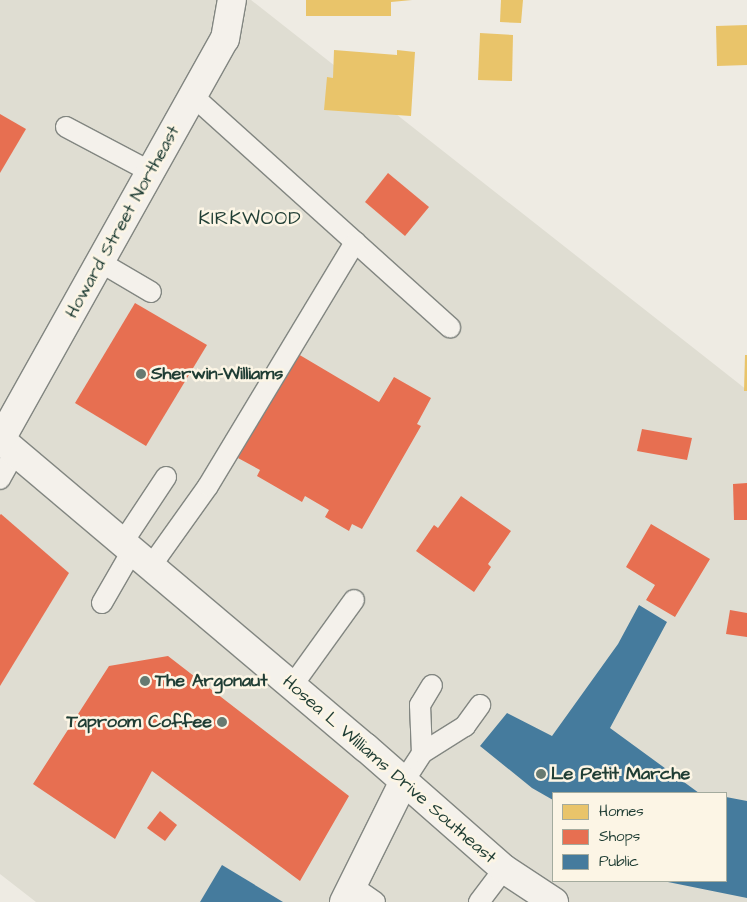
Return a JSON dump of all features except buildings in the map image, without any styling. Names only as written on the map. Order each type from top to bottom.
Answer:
[{"type":"street","name":"Howard Street Northeast","points":[[5,443],[100,262],[225,39],[232,0]]},
{"type":"street","name":"Hosea L Williams Drive Southeast","points":[[5,443],[404,781],[504,869],[554,902]]},
{"type":"street","points":[[348,894],[404,781]]},
{"type":"street","points":[[504,869],[527,902]]},
{"type":"lane","points":[[193,96],[450,328]]},
{"type":"lane","points":[[66,127],[151,172]]},
{"type":"lane","points":[[135,553],[208,486],[355,242]]},
{"type":"lane","points":[[100,262],[151,292]]},
{"type":"lane","points":[[0,478],[5,443]]},
{"type":"lane","points":[[102,603],[135,553],[166,477]]},
{"type":"lane","points":[[292,686],[354,600]]},
{"type":"lane","points":[[422,753],[420,705],[432,685]]},
{"type":"lane","points":[[404,781],[422,753],[464,726],[480,705]]},
{"type":"lane","points":[[479,902],[504,869]]},
{"type":"lane","points":[[348,894],[375,902]]},
{"type":"shaded area","points":[[0,0],[251,0],[747,390],[747,902],[36,902],[0,874]]},
{"type":"place","name":"Sherwin-Williams","points":[[141,374]]},
{"type":"place","name":"The Argonaut","points":[[145,681]]},
{"type":"place","name":"Taproom Coffee","points":[[222,722]]},
{"type":"place","name":"Le Petit Marche","points":[[541,774]]},
{"type":"district","name":"KIRKWOOD","points":[[250,219]]}]
